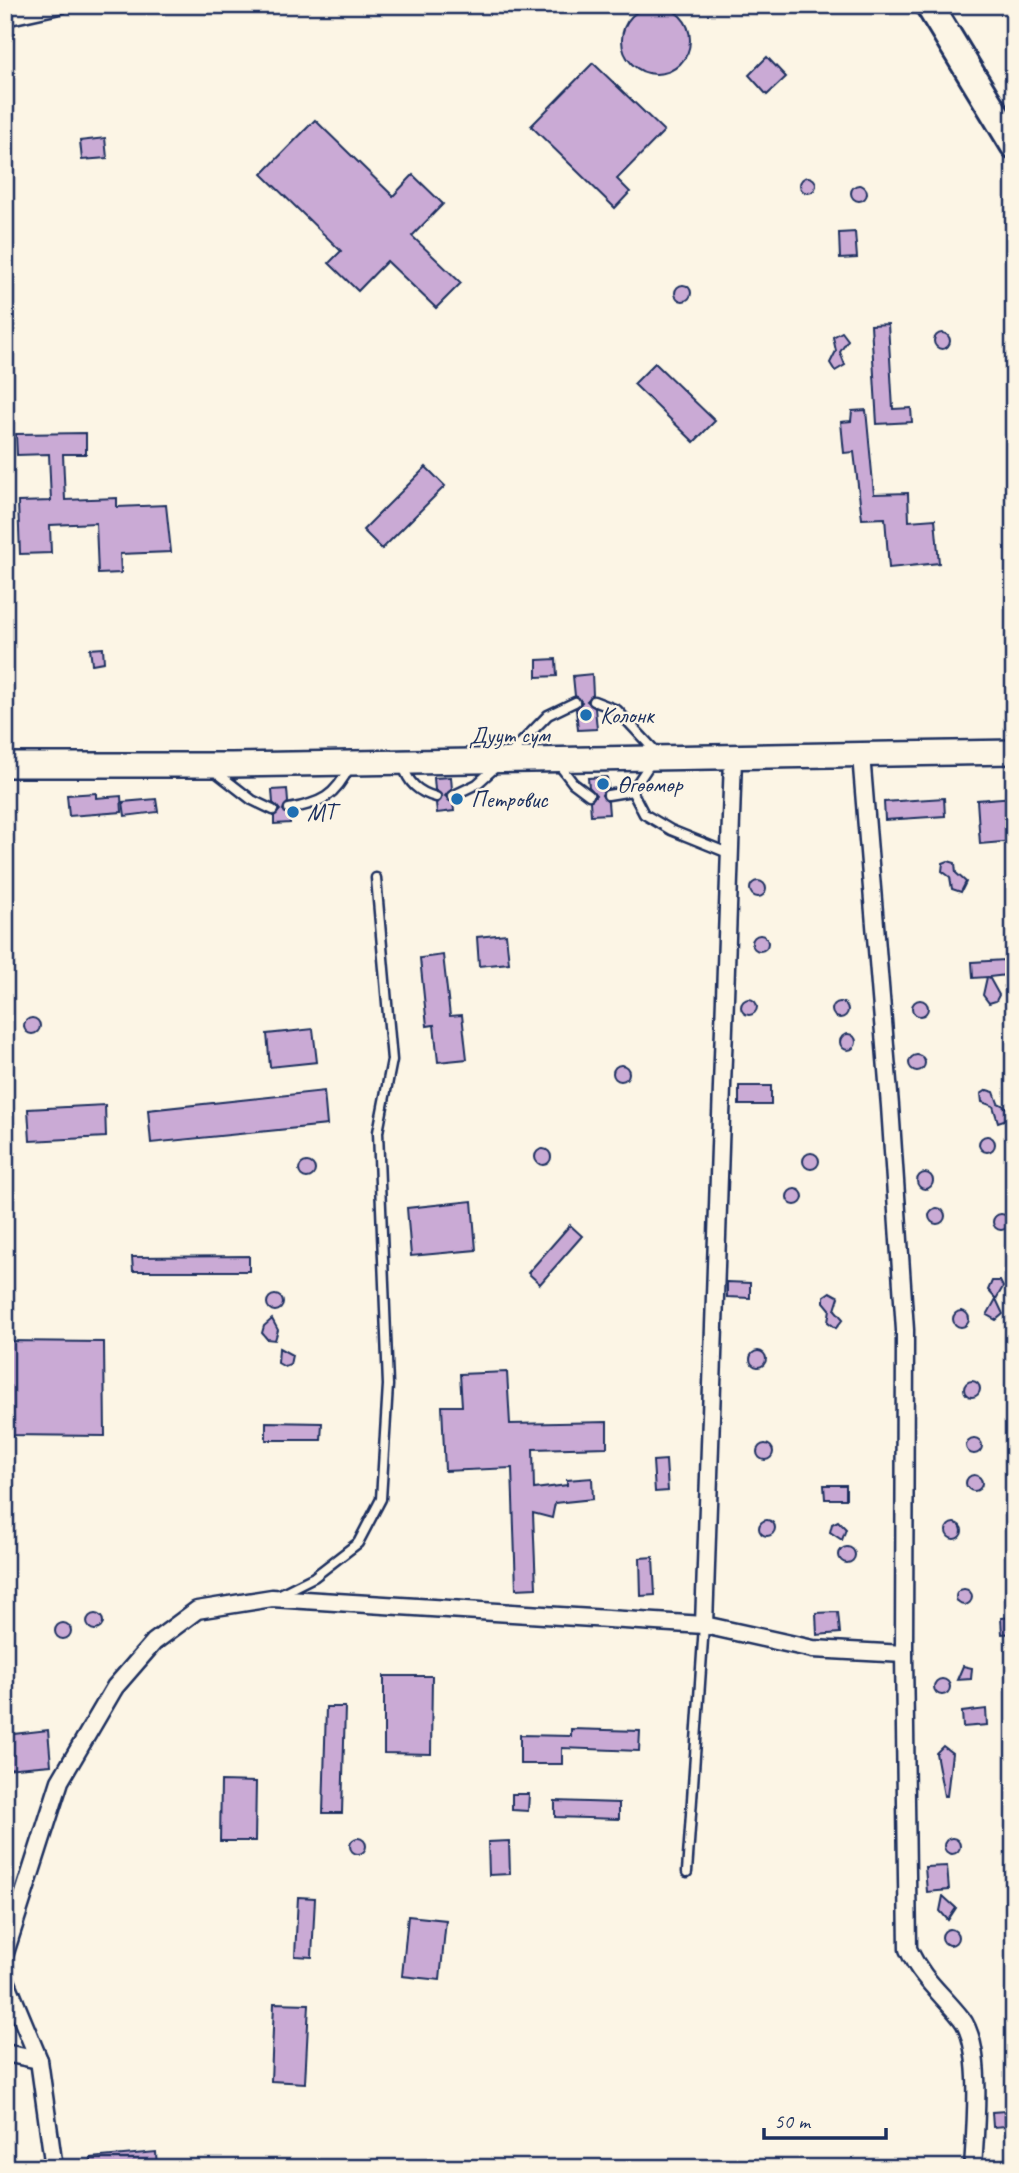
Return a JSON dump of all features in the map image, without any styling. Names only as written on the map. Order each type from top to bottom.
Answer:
[{"type":"highway","points":[[929,5],[1014,145]]},
{"type":"main road","name":"Дуут сум","points":[[5,765],[207,765],[1014,752]]},
{"type":"street","points":[[5,17],[59,5]]},
{"type":"street","points":[[861,755],[891,1106],[905,1330],[904,1654],[908,1950],[920,1973],[963,2020],[974,2052],[976,2091],[973,2168]]},
{"type":"street","points":[[704,1625],[733,758]]},
{"type":"street","points":[[5,1953],[60,1781],[115,1687],[154,1642],[197,1610],[272,1598],[704,1625],[813,1649],[904,1654]]},
{"type":"street","points":[[5,1979],[40,2060],[54,2168]]},
{"type":"street","points":[[5,2053],[40,2060]]},
{"type":"lane","points":[[594,701],[617,710],[658,759],[632,791],[608,794]]},
{"type":"lane","points":[[452,796],[477,784],[548,715],[575,702]]},
{"type":"lane","points":[[555,760],[573,783],[589,795]]},
{"type":"lane","points":[[402,762],[406,776],[420,793],[436,797]]},
{"type":"lane","points":[[289,809],[312,805],[326,797],[340,786],[351,763]]},
{"type":"lane","points":[[207,765],[244,794],[273,810]]},
{"type":"lane","points":[[632,791],[644,814],[671,830],[728,853]]},
{"type":"lane","points":[[272,1598],[314,1577],[358,1543],[381,1499],[388,1385],[378,1132],[393,1060],[376,878]]},
{"type":"lane","points":[[687,1872],[704,1625]]},
{"type":"building","points":[[656,6],[669,9],[680,16],[687,27],[690,40],[687,53],[680,64],[669,71],[656,74],[643,71],[632,64],[625,53],[622,40],[625,27],[632,16],[643,9]]},
{"type":"building","points":[[767,57],[786,77],[767,95],[749,75]]},
{"type":"building","points":[[593,63],[664,131],[617,179],[630,192],[615,208],[531,126]]},
{"type":"building","points":[[315,120],[393,196],[413,175],[443,204],[412,236],[461,283],[436,308],[387,261],[358,291],[329,263],[341,251],[262,174]]},
{"type":"building","points":[[105,138],[107,158],[82,160],[80,141]]},
{"type":"building","points":[[808,177],[814,179],[814,191],[808,193],[802,191],[800,185],[802,179]]},
{"type":"building","points":[[859,185],[867,193],[859,201],[851,193]]},
{"type":"building","points":[[855,232],[857,258],[840,259],[839,233]]},
{"type":"building","points":[[683,285],[691,293],[683,301],[675,293]]},
{"type":"building","points":[[888,324],[893,409],[911,408],[912,422],[877,424],[871,325]]},
{"type":"building","points":[[842,332],[848,340],[840,352],[845,365],[835,371],[830,363],[836,351],[833,337]]},
{"type":"building","points":[[942,333],[950,341],[942,349],[934,341]]},
{"type":"building","points":[[655,363],[715,421],[694,442],[634,384]]},
{"type":"building","points":[[866,410],[874,494],[908,493],[909,521],[935,519],[939,563],[889,568],[885,518],[862,519],[854,452],[844,453],[841,422],[851,421],[852,411]]},
{"type":"building","points":[[86,433],[86,454],[63,454],[65,500],[117,498],[117,507],[166,505],[171,552],[120,554],[121,573],[98,574],[96,523],[50,525],[51,553],[20,554],[18,502],[51,501],[49,454],[17,455],[16,434]]},
{"type":"building","points":[[426,467],[445,486],[382,549],[363,530]]},
{"type":"building","points":[[103,648],[104,662],[92,664],[90,649]]},
{"type":"building","points":[[556,659],[557,676],[537,677],[537,660]]},
{"type":"building","name":"Колонк","points":[[592,674],[593,695],[587,701],[595,708],[597,729],[578,730],[576,709],[582,702],[575,696],[573,676]]},
{"type":"building","points":[[451,777],[452,789],[445,796],[453,802],[454,811],[437,813],[436,803],[442,796],[435,790],[434,778]]},
{"type":"building","points":[[607,777],[608,788],[602,795],[608,802],[609,814],[591,815],[590,801],[596,795],[589,787],[588,778]]},
{"type":"building","points":[[287,789],[288,802],[283,810],[289,815],[290,823],[274,824],[274,816],[280,810],[273,803],[272,790]]},
{"type":"building","points":[[96,793],[96,798],[121,796],[122,812],[69,816],[67,795]]},
{"type":"building","points":[[1014,797],[1014,841],[980,844],[977,800]]},
{"type":"building","points":[[944,798],[945,816],[885,820],[884,802]]},
{"type":"building","points":[[156,799],[158,812],[125,816],[123,802]]},
{"type":"building","points":[[943,863],[955,863],[956,873],[966,882],[961,892],[952,889],[950,877],[942,871]]},
{"type":"building","points":[[758,881],[766,889],[758,897],[750,889]]},
{"type":"building","points":[[506,934],[509,963],[479,966],[477,937]]},
{"type":"building","points":[[760,935],[768,943],[760,951],[752,943]]},
{"type":"building","points":[[443,955],[450,1016],[462,1015],[467,1059],[438,1062],[434,1025],[427,1026],[420,958]]},
{"type":"building","points":[[1005,960],[1006,975],[989,977],[999,995],[996,1001],[989,1003],[983,995],[987,977],[973,978],[972,962]]},
{"type":"building","points":[[749,999],[755,1001],[755,1013],[749,1015],[743,1013],[741,1007],[743,1001]]},
{"type":"building","points":[[920,1000],[928,1008],[920,1016],[912,1008]]},
{"type":"building","points":[[840,1002],[846,1004],[846,1016],[840,1018],[834,1016],[832,1010],[834,1004]]},
{"type":"building","points":[[29,1018],[35,1018],[40,1026],[38,1032],[29,1034],[24,1029],[24,1023]]},
{"type":"building","points":[[313,1029],[317,1062],[270,1067],[267,1034]]},
{"type":"building","points":[[848,1034],[854,1036],[854,1048],[848,1050],[842,1048],[840,1042],[842,1036]]},
{"type":"building","points":[[917,1055],[925,1063],[917,1071],[909,1063]]},
{"type":"building","points":[[621,1065],[629,1073],[621,1081],[613,1073]]},
{"type":"building","points":[[739,1086],[771,1086],[771,1105],[739,1105]]},
{"type":"building","points":[[987,1090],[994,1092],[998,1103],[1008,1108],[1007,1119],[998,1122],[993,1106],[982,1102],[981,1094]]},
{"type":"building","points":[[324,1091],[327,1125],[151,1143],[148,1110]]},
{"type":"building","points":[[105,1105],[106,1137],[30,1141],[28,1109]]},
{"type":"building","points":[[987,1136],[993,1138],[993,1150],[987,1152],[981,1150],[979,1144],[981,1138]]},
{"type":"building","points":[[543,1149],[551,1157],[543,1165],[535,1157]]},
{"type":"building","points":[[811,1153],[819,1161],[811,1169],[803,1161]]},
{"type":"building","points":[[304,1162],[310,1162],[315,1170],[313,1176],[304,1178],[299,1173],[299,1167]]},
{"type":"building","points":[[925,1173],[931,1175],[931,1187],[925,1189],[919,1187],[917,1181],[919,1175]]},
{"type":"building","points":[[795,1189],[803,1197],[795,1205],[787,1197]]},
{"type":"building","points":[[472,1201],[476,1250],[411,1256],[407,1208]]},
{"type":"building","points":[[937,1208],[945,1216],[937,1224],[929,1216]]},
{"type":"building","points":[[1001,1214],[1009,1222],[1001,1230],[993,1222]]},
{"type":"building","points":[[570,1225],[582,1236],[540,1284],[528,1273]]},
{"type":"building","points":[[249,1256],[249,1271],[133,1271],[132,1257]]},
{"type":"building","points":[[992,1281],[1000,1281],[1003,1287],[996,1299],[988,1290]]},
{"type":"building","points":[[727,1282],[750,1283],[750,1298],[727,1297]]},
{"type":"building","points":[[830,1292],[839,1297],[835,1310],[843,1319],[836,1328],[828,1322],[830,1309],[824,1302],[824,1296]]},
{"type":"building","points":[[272,1295],[278,1295],[283,1303],[281,1309],[272,1311],[267,1306],[267,1300]]},
{"type":"building","points":[[996,1299],[1003,1314],[996,1320],[987,1315]]},
{"type":"building","points":[[961,1311],[967,1313],[967,1325],[961,1327],[955,1325],[953,1319],[955,1313]]},
{"type":"building","points":[[272,1319],[278,1330],[275,1340],[267,1339],[262,1333],[264,1326]]},
{"type":"building","points":[[5,1341],[104,1342],[105,1436],[5,1435]]},
{"type":"building","points":[[279,1348],[292,1355],[290,1365],[285,1367],[278,1363]]},
{"type":"building","points":[[758,1351],[766,1359],[758,1367],[750,1359]]},
{"type":"building","points":[[507,1372],[510,1424],[607,1422],[607,1447],[533,1449],[534,1489],[567,1485],[567,1480],[592,1478],[593,1499],[555,1503],[552,1518],[533,1513],[536,1588],[516,1589],[512,1468],[445,1471],[442,1406],[462,1406],[460,1374]]},
{"type":"building","points":[[972,1381],[980,1389],[972,1397],[964,1389]]},
{"type":"building","points":[[266,1422],[322,1423],[321,1440],[266,1440]]},
{"type":"building","points":[[974,1438],[980,1440],[980,1452],[974,1454],[968,1452],[966,1446],[968,1440]]},
{"type":"building","points":[[765,1444],[771,1446],[771,1458],[765,1460],[759,1458],[757,1452],[759,1446]]},
{"type":"building","points":[[666,1460],[668,1491],[655,1492],[653,1461]]},
{"type":"building","points":[[974,1475],[980,1477],[980,1489],[974,1491],[968,1489],[966,1483],[968,1477]]},
{"type":"building","points":[[824,1485],[846,1485],[846,1499],[825,1499]]},
{"type":"building","points":[[767,1520],[775,1528],[767,1536],[759,1528]]},
{"type":"building","points":[[838,1521],[846,1529],[842,1540],[830,1532],[832,1524]]},
{"type":"building","points":[[954,1523],[962,1531],[954,1539],[946,1531]]},
{"type":"building","points":[[847,1547],[853,1549],[853,1561],[847,1563],[841,1561],[839,1555],[841,1549]]},
{"type":"building","points":[[653,1557],[655,1595],[641,1596],[640,1558]]},
{"type":"building","points":[[964,1589],[972,1597],[964,1605],[956,1597]]},
{"type":"building","points":[[838,1612],[840,1633],[817,1635],[816,1613]]},
{"type":"building","points":[[92,1614],[98,1614],[103,1622],[101,1628],[92,1630],[87,1625],[87,1619]]},
{"type":"building","points":[[1014,1617],[1014,1633],[1002,1634],[1001,1618]]},
{"type":"building","points":[[60,1623],[66,1623],[71,1631],[69,1637],[60,1639],[55,1634],[55,1628]]},
{"type":"building","points":[[963,1666],[972,1668],[971,1679],[957,1680]]},
{"type":"building","points":[[384,1676],[432,1676],[431,1754],[384,1753]]},
{"type":"building","points":[[942,1679],[948,1681],[948,1693],[942,1695],[936,1693],[934,1687],[936,1681]]},
{"type":"building","points":[[326,1707],[345,1707],[342,1813],[323,1813]]},
{"type":"building","points":[[986,1709],[987,1725],[963,1727],[962,1712]]},
{"type":"building","points":[[571,1729],[640,1731],[639,1751],[562,1748],[562,1764],[520,1764],[520,1735],[571,1736]]},
{"type":"building","points":[[48,1730],[51,1765],[5,1769],[5,1735]]},
{"type":"building","points":[[943,1746],[952,1753],[947,1796],[944,1796],[936,1753]]},
{"type":"building","points":[[221,1781],[256,1782],[255,1841],[220,1841]]},
{"type":"building","points":[[512,1794],[529,1794],[528,1811],[512,1810]]},
{"type":"building","points":[[555,1801],[619,1803],[619,1819],[555,1817]]},
{"type":"building","points":[[355,1838],[361,1838],[366,1846],[364,1852],[355,1854],[350,1849],[350,1843]]},
{"type":"building","points":[[952,1838],[958,1840],[958,1852],[952,1854],[946,1852],[944,1846],[946,1840]]},
{"type":"building","points":[[509,1841],[510,1874],[489,1875],[488,1842]]},
{"type":"building","points":[[947,1866],[949,1890],[927,1892],[925,1867]]},
{"type":"building","points":[[943,1896],[956,1908],[948,1920],[940,1911]]},
{"type":"building","points":[[298,1897],[315,1898],[312,1957],[295,1956]]},
{"type":"building","points":[[408,1916],[446,1920],[440,1980],[402,1976]]},
{"type":"building","points":[[950,1929],[956,1931],[956,1943],[950,1945],[944,1943],[942,1937],[944,1931]]},
{"type":"building","points":[[274,2003],[309,2004],[305,2083],[271,2081]]},
{"type":"building","points":[[1005,2111],[1006,2126],[993,2127],[992,2112]]},
{"type":"building","points":[[156,2152],[157,2168],[91,2168],[91,2158]]},
{"type":"place","name":"Колонк","points":[[586,715]]},
{"type":"place","name":"Өгөөмөр","points":[[603,784]]},
{"type":"place","name":"Петровиc","points":[[457,799]]},
{"type":"place","name":"MT","points":[[293,812]]}]
